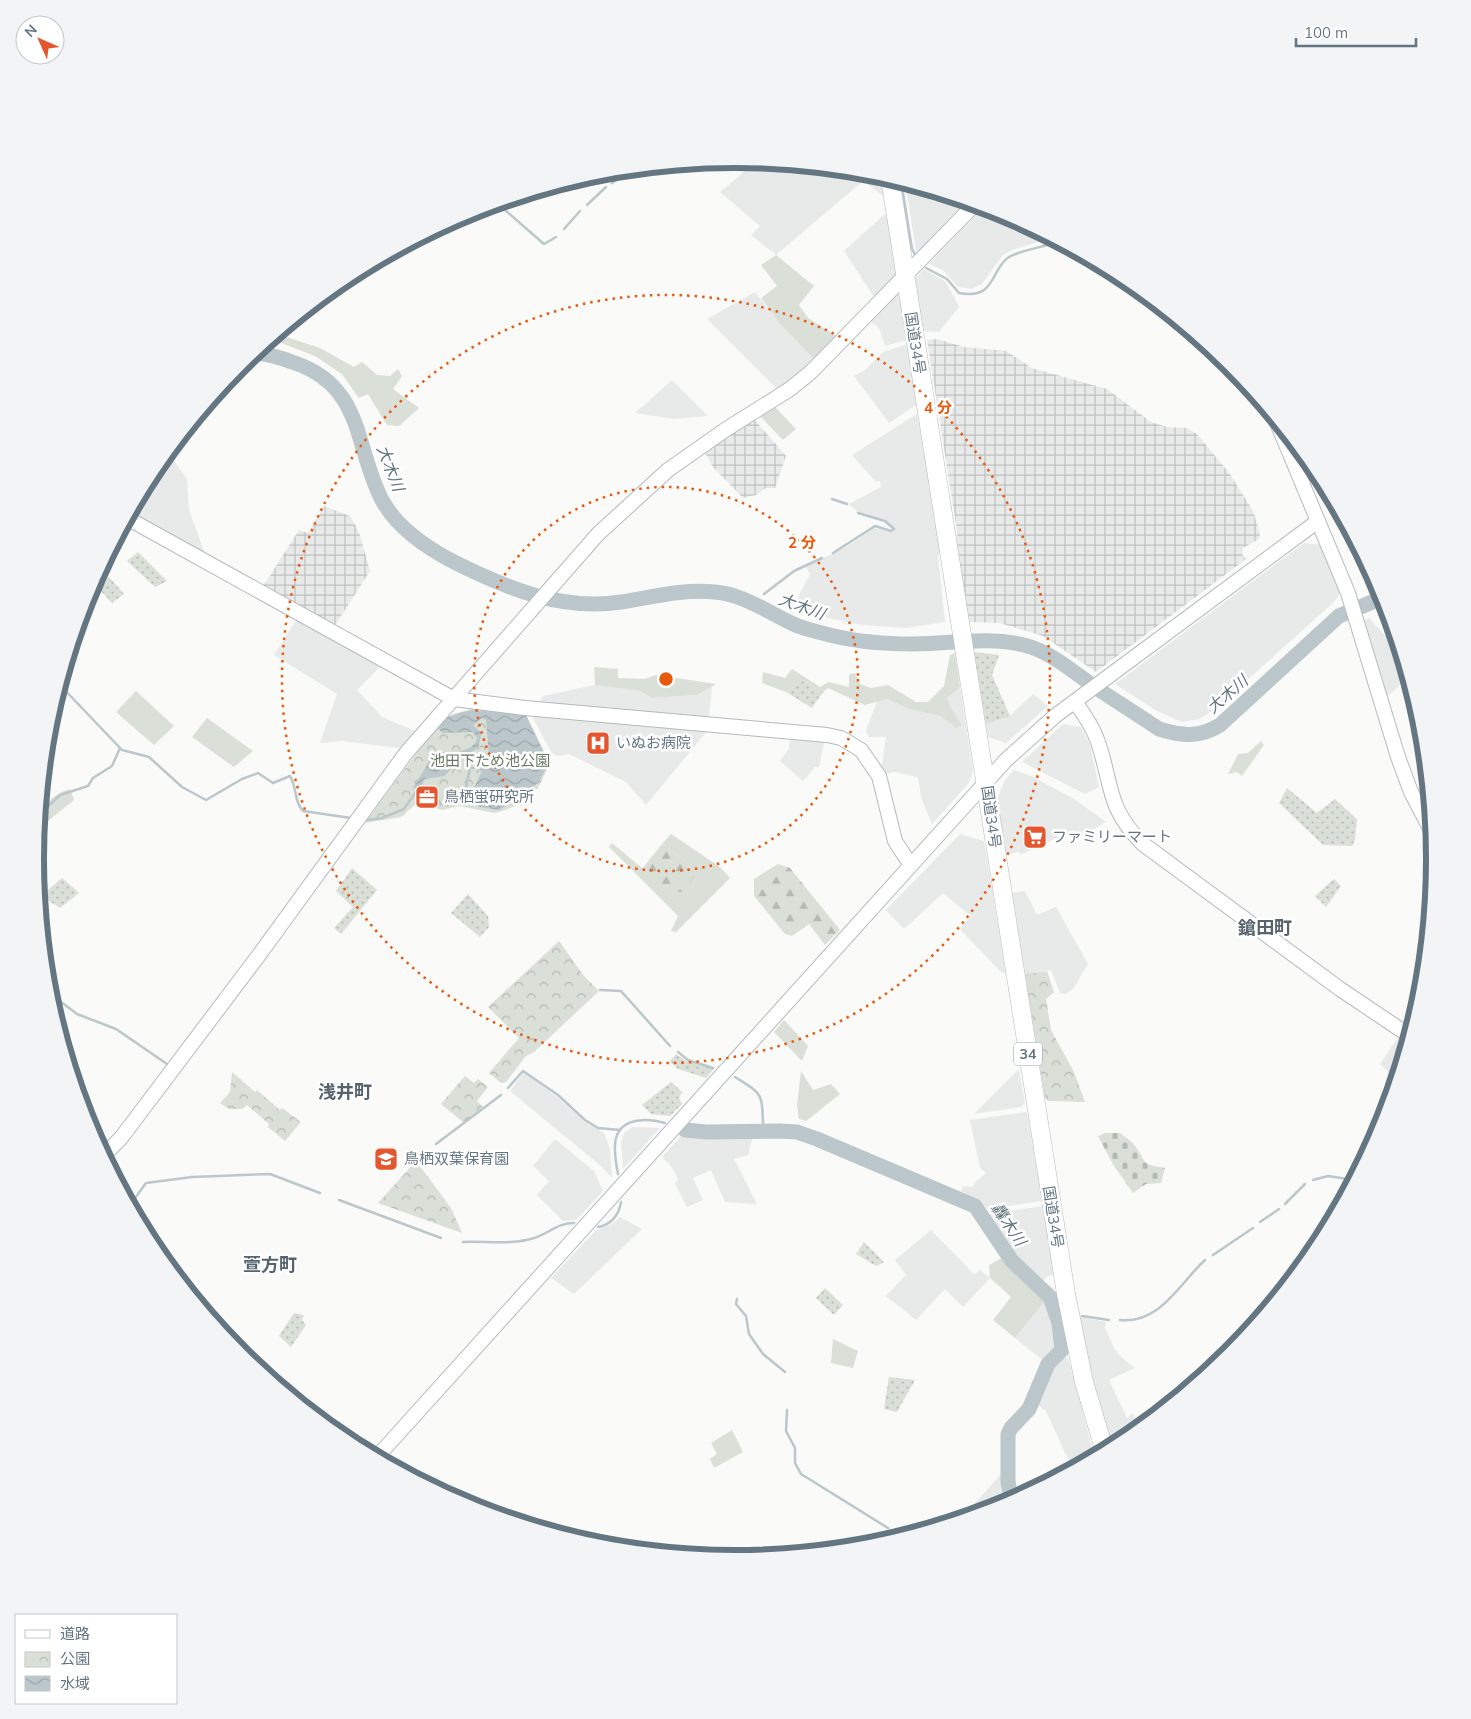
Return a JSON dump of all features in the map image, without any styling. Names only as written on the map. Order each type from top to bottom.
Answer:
[{"type":"highway","name":"国道34号","points":[[891,186],[1066,1294],[1084,1382],[1103,1445]]},
{"type":"street","points":[[108,1151],[121,1138],[245,974],[406,753],[598,534],[641,492],[682,460],[811,372],[971,209]]},
{"type":"street","points":[[1283,436],[1348,593],[1398,756],[1411,792],[1426,821]]},
{"type":"street","points":[[133,521],[454,699],[525,708],[827,735],[841,738],[861,750],[879,776],[895,841],[910,864]]},
{"type":"street","points":[[380,1453],[986,781],[1020,748],[1100,682],[1318,521]]},
{"type":"street","points":[[1075,702],[1090,722],[1098,740],[1113,802],[1122,820],[1138,839],[1340,989],[1405,1033]]},
{"type":"shaded area","points":[[748,168],[781,169],[826,174],[883,184],[885,197],[863,181],[776,255],[751,235],[760,226],[720,192]]},
{"type":"shaded area","points":[[906,189],[966,207],[920,253],[916,250]]},
{"type":"shaded area","points":[[887,212],[897,276],[876,300],[844,251]]},
{"type":"shaded area","points":[[978,212],[1043,240],[1012,250],[1003,255],[982,284],[972,289],[958,287],[943,270],[929,264]]},
{"type":"shaded area","points":[[924,269],[946,282],[959,307],[939,332],[921,331],[913,281]]},
{"type":"shaded area","points":[[755,292],[780,324],[816,361],[778,390],[707,319]]},
{"type":"shaded area","points":[[897,294],[900,294],[907,340],[885,346],[879,328],[870,321]]},
{"type":"shaded area","points":[[937,339],[964,347],[1006,351],[1032,368],[1107,389],[1151,422],[1167,427],[1187,428],[1197,434],[1230,474],[1253,511],[1260,534],[1259,539],[1243,548],[1242,554],[1246,559],[1096,672],[1043,636],[999,623],[968,622],[955,548],[957,547],[957,531],[927,340]]},
{"type":"shaded area","points":[[908,344],[916,405],[889,423],[854,376],[864,371],[883,352]]},
{"type":"shaded area","points":[[672,380],[708,416],[673,419],[635,413]]},
{"type":"shaded area","points":[[917,414],[941,549],[938,556],[945,622],[906,628],[862,625],[828,618],[794,605],[810,574],[806,567],[851,544],[874,528],[891,532],[895,530],[886,520],[858,512],[849,504],[881,487],[880,481],[875,481],[852,455]]},
{"type":"shaded area","points":[[754,419],[786,456],[775,488],[766,488],[756,495],[743,498],[713,467],[704,451]]},
{"type":"shaded area","points":[[173,457],[174,461],[187,479],[189,510],[207,559],[135,517]]},
{"type":"shaded area","points":[[324,506],[350,516],[359,532],[370,571],[336,624],[321,621],[266,589],[264,585],[299,530],[308,533]]},
{"type":"shaded area","points":[[1304,543],[1321,545],[1340,593],[1335,601],[1214,710],[1199,719],[1182,722],[1157,711],[1115,684]]},
{"type":"shaded area","points":[[1369,618],[1393,644],[1404,680],[1387,697],[1365,621]]},
{"type":"shaded area","points":[[297,619],[381,666],[357,690],[382,717],[415,731],[400,748],[342,741],[320,743],[337,694],[274,655]]},
{"type":"shaded area","points":[[595,685],[640,691],[652,698],[697,695],[712,686],[709,719],[538,704],[543,696]]},
{"type":"shaded area","points":[[960,687],[973,771],[969,783],[932,824],[921,797],[918,777],[894,772],[886,774],[882,765],[886,737],[868,737],[866,731],[877,701],[887,699],[909,709],[940,716],[957,728],[962,725],[950,708],[947,697]]},
{"type":"shaded area","points":[[1033,694],[1048,706],[1006,743],[988,737],[986,724],[1010,716]]},
{"type":"shaded area","points":[[532,713],[708,730],[646,805],[626,782],[569,754],[557,756],[551,752]]},
{"type":"shaded area","points":[[1063,724],[1081,727],[1090,745],[1099,787],[1085,794],[1022,762]]},
{"type":"shaded area","points":[[790,736],[825,739],[819,767],[815,767],[803,781],[780,761],[789,749]]},
{"type":"shaded area","points":[[1014,770],[1031,776],[1074,799],[1106,822],[1079,838],[1074,830],[1020,855],[1020,852],[1006,854],[997,799],[1005,780]]},
{"type":"shaded area","points":[[960,834],[984,841],[1006,974],[1001,972],[960,929],[971,916],[943,893],[904,929],[886,910]]},
{"type":"shaded area","points":[[1025,891],[1037,915],[1056,907],[1088,964],[1073,989],[1066,994],[1060,993],[1051,970],[1025,974],[1012,893]]},
{"type":"shaded area","points":[[1401,1037],[1404,1039],[1393,1076],[1380,1064],[1397,1039]]},
{"type":"shaded area","points":[[1019,1069],[1025,1103],[1021,1107],[974,1114]]},
{"type":"shaded area","points":[[524,1072],[557,1097],[584,1121],[604,1133],[610,1149],[612,1178],[601,1166],[510,1091]]},
{"type":"shaded area","points":[[1027,1112],[1042,1201],[988,1209],[978,1199],[961,1191],[963,1186],[973,1187],[975,1182],[986,1173],[980,1168],[970,1120]]},
{"type":"shaded area","points":[[633,1127],[660,1128],[623,1169],[621,1142],[624,1133]]},
{"type":"shaded area","points":[[681,1136],[699,1138],[753,1136],[748,1155],[734,1159],[757,1204],[725,1202],[711,1170],[693,1178],[703,1200],[687,1207],[675,1184],[678,1179],[671,1166],[662,1157]]},
{"type":"shaded area","points":[[555,1139],[594,1171],[603,1191],[576,1220],[563,1221],[537,1195],[549,1181],[533,1166]]},
{"type":"shaded area","points":[[1043,1206],[1055,1275],[1048,1276],[1040,1284],[1014,1259],[989,1214]]},
{"type":"shaded area","points":[[620,1217],[642,1229],[574,1294],[551,1278],[596,1230],[612,1224]]},
{"type":"shaded area","points":[[931,1230],[974,1274],[980,1270],[990,1278],[963,1307],[945,1289],[916,1320],[886,1296],[906,1275],[895,1260]]},
{"type":"shaded area","points":[[1045,1301],[1051,1309],[1058,1333],[1059,1347],[1046,1363],[1015,1338]]},
{"type":"shaded area","points":[[1080,1317],[1106,1322],[1105,1328],[1114,1348],[1121,1357],[1135,1368],[1109,1380],[1127,1418],[1133,1413],[1137,1422],[1111,1441],[1093,1387]]},
{"type":"shaded area","points":[[1065,1358],[1068,1358],[1093,1451],[1070,1465],[1046,1411],[1038,1405],[1050,1372]]},
{"type":"shaded area","points":[[1004,1471],[1005,1497],[968,1511]]},
{"type":"green space","points":[[776,255],[814,286],[799,305],[808,318],[839,338],[816,361],[780,324],[761,298],[777,286],[761,265]]},
{"type":"green space","points":[[283,336],[320,348],[354,367],[362,362],[377,375],[390,376],[398,369],[402,376],[393,389],[419,408],[399,426],[387,425],[368,394],[359,398],[342,374],[315,356],[277,341]]},
{"type":"green space","points":[[774,406],[796,429],[783,440],[760,416]]},
{"type":"green space","points":[[138,552],[167,581],[155,587],[127,561]]},
{"type":"green space","points":[[109,577],[124,594],[112,603],[99,589]]},
{"type":"green space","points":[[974,652],[999,655],[992,675],[1010,716],[986,724]]},
{"type":"green space","points":[[955,653],[960,687],[947,698],[962,725],[957,728],[940,716],[909,709],[887,699],[865,705],[828,688],[823,692],[803,680],[786,692],[762,683],[763,672],[785,678],[792,669],[820,687],[829,682],[849,687],[849,674],[855,673],[860,684],[871,688],[888,685],[916,702],[928,702],[944,686],[950,655]]},
{"type":"green space","points":[[594,667],[618,669],[618,678],[644,679],[657,675],[716,684],[697,695],[652,698],[640,691],[595,685]]},
{"type":"green space","points":[[803,680],[823,692],[812,708],[786,692]]},
{"type":"green space","points":[[136,691],[174,726],[154,745],[116,712]]},
{"type":"green space","name":"池田下ため池公園","points":[[472,709],[525,714],[550,763],[538,788],[523,802],[494,813],[459,806],[442,810],[417,803],[401,817],[365,823],[441,720]]},
{"type":"green space","points":[[207,718],[253,751],[234,767],[192,737]]},
{"type":"green space","points":[[1261,741],[1264,745],[1242,776],[1237,772],[1228,774],[1238,754],[1248,753]]},
{"type":"green space","points":[[1287,788],[1317,813],[1335,799],[1357,819],[1355,840],[1352,846],[1323,845],[1279,803]]},
{"type":"green space","points":[[70,789],[74,800],[45,824],[46,804],[62,792]]},
{"type":"green space","points":[[671,834],[720,867],[730,878],[676,932],[671,931],[678,916],[609,847],[612,843],[671,892],[696,870],[662,844]]},
{"type":"green space","points":[[662,844],[696,870],[695,876],[682,892],[671,892],[642,869]]},
{"type":"green space","points":[[778,864],[790,868],[840,930],[825,945],[809,924],[792,936],[785,934],[754,896],[754,879]]},
{"type":"green space","points":[[352,868],[377,890],[341,934],[334,928],[353,907],[336,891]]},
{"type":"green space","points":[[62,878],[79,893],[60,908],[45,898],[45,893]]},
{"type":"green space","points":[[1334,879],[1341,886],[1326,907],[1315,896]]},
{"type":"green space","points":[[468,894],[488,916],[489,927],[480,937],[451,913]]},
{"type":"green space","points":[[559,941],[584,976],[599,991],[534,1052],[526,1056],[506,1082],[501,1083],[489,1073],[519,1038],[488,1007]]},
{"type":"green space","points":[[1047,971],[1054,992],[1046,999],[1051,1030],[1074,1072],[1085,1102],[1048,1101],[1045,1098],[1025,974]]},
{"type":"green space","points":[[784,1020],[808,1046],[802,1061],[774,1032]]},
{"type":"green space","points":[[676,1054],[686,1061],[714,1069],[706,1078],[678,1069],[670,1061]]},
{"type":"green space","points":[[801,1071],[813,1090],[831,1084],[840,1094],[806,1121],[799,1119],[797,1105]]},
{"type":"green space","points":[[232,1072],[255,1092],[257,1090],[280,1110],[282,1108],[301,1122],[285,1141],[268,1127],[269,1124],[247,1105],[243,1109],[229,1109],[220,1103],[230,1092]]},
{"type":"green space","points":[[465,1076],[474,1083],[478,1079],[488,1087],[477,1101],[483,1107],[464,1123],[441,1104]]},
{"type":"green space","points":[[671,1082],[682,1092],[679,1098],[682,1104],[670,1116],[651,1114],[642,1105]]},
{"type":"green space","points":[[1105,1133],[1120,1133],[1134,1144],[1148,1164],[1165,1168],[1161,1183],[1146,1184],[1133,1193],[1114,1166],[1098,1136]]},
{"type":"green space","points":[[416,1161],[451,1208],[462,1233],[378,1203]]},
{"type":"green space","points":[[864,1242],[884,1262],[876,1266],[856,1254]]},
{"type":"green space","points":[[1002,1258],[1018,1277],[1039,1292],[1045,1301],[1015,1338],[993,1320],[1011,1297],[990,1278],[989,1265]]},
{"type":"green space","points":[[825,1288],[843,1305],[834,1315],[816,1298]]},
{"type":"green space","points":[[294,1313],[304,1315],[302,1320],[306,1325],[291,1347],[279,1336]]},
{"type":"green space","points":[[833,1339],[858,1351],[853,1368],[831,1363]]},
{"type":"green space","points":[[889,1377],[915,1380],[897,1412],[884,1409]]},
{"type":"green space","points":[[732,1430],[743,1452],[714,1468],[710,1459],[717,1454],[711,1443]]},
{"type":"water","points":[[472,710],[526,715],[549,763],[539,782],[518,799],[499,810],[480,807],[472,803],[473,790],[489,756],[486,720],[482,718],[473,725],[481,733],[476,749],[461,756],[444,776],[425,779],[418,789],[413,788],[431,758],[442,751],[449,756],[471,747],[475,743],[477,738],[473,732],[443,733],[435,726],[447,717]]},
{"type":"waterway","points":[[612,183],[620,178]]},
{"type":"waterway","points":[[587,205],[606,187]]},
{"type":"waterway","points":[[902,188],[912,249],[916,256]]},
{"type":"waterway","points":[[503,208],[544,244],[556,237]]},
{"type":"waterway","points":[[564,229],[580,211]]},
{"type":"waterway","points":[[926,268],[947,279],[959,293],[971,294],[987,288],[1003,262],[1009,257],[1050,244]]},
{"type":"waterway","name":"大木川","points":[[263,354],[295,363],[317,374],[334,387],[354,420],[373,480],[382,500],[388,510],[405,529],[447,558],[477,573],[516,589],[557,601],[599,604],[679,593],[715,592],[747,601],[798,626],[853,640],[913,644],[969,641],[1010,642],[1033,648],[1060,662],[1159,729],[1175,733],[1198,734],[1220,725],[1339,616],[1377,600]]},
{"type":"waterway","points":[[832,499],[847,504]]},
{"type":"waterway","points":[[858,513],[885,521],[894,529]]},
{"type":"waterway","points":[[833,553],[875,526],[891,531],[894,529]]},
{"type":"waterway","points":[[764,594],[794,571],[822,558]]},
{"type":"waterway","points":[[65,690],[122,750],[149,757],[182,787],[206,800],[242,779],[258,773],[273,783],[290,776],[298,803],[303,811],[351,818]]},
{"type":"waterway","points":[[46,809],[60,795],[88,786],[93,778],[112,766],[120,748]]},
{"type":"waterway","points":[[367,820],[382,818],[404,809],[418,789],[430,790],[441,804],[456,802],[466,787],[470,768],[478,767],[483,771]]},
{"type":"waterway","points":[[600,990],[621,991],[670,1046]]},
{"type":"waterway","points":[[58,1000],[77,1014],[116,1029],[167,1064]]},
{"type":"waterway","points":[[678,1052],[688,1060],[713,1068]]},
{"type":"waterway","points":[[508,1088],[523,1071],[558,1095],[585,1120],[598,1128],[620,1130]]},
{"type":"waterway","points":[[735,1077],[751,1087],[759,1095],[763,1124]]},
{"type":"waterway","points":[[436,1144],[501,1095]]},
{"type":"waterway","points":[[618,1174],[615,1147],[619,1131],[624,1126],[637,1121],[651,1120],[665,1123]]},
{"type":"waterway","name":"轟木川","points":[[685,1130],[706,1132],[797,1132],[975,1206],[1012,1261],[1050,1297],[1059,1323],[1062,1350],[1048,1364],[1029,1409],[1011,1428],[1008,1434],[1008,1482],[1010,1494]]},
{"type":"waterway","points":[[133,1200],[146,1183],[192,1177],[270,1174],[320,1193]]},
{"type":"waterway","points":[[1313,1180],[1328,1176],[1349,1179]]},
{"type":"waterway","points":[[1285,1204],[1305,1184]]},
{"type":"waterway","points":[[339,1200],[441,1238]]},
{"type":"waterway","points":[[598,1227],[614,1219],[621,1202]]},
{"type":"waterway","points":[[1260,1222],[1279,1209]]},
{"type":"waterway","points":[[463,1242],[526,1240],[540,1236],[558,1226],[574,1223]]},
{"type":"waterway","points":[[1213,1255],[1253,1228]]},
{"type":"waterway","points":[[1120,1320],[1134,1320],[1158,1309],[1205,1260]]},
{"type":"waterway","points":[[737,1299],[736,1304],[746,1316],[749,1334],[763,1354],[785,1372]]},
{"type":"waterway","points":[[1082,1316],[1109,1320]]},
{"type":"waterway","points":[[787,1410],[786,1431],[795,1448],[795,1463],[801,1474],[888,1528]]},
{"type":"place","name":"いぬお病院","points":[[598,743]]},
{"type":"place","name":"鳥栖蛍研究所","points":[[427,797]]},
{"type":"place","name":"ファミリーマート","points":[[1035,837]]},
{"type":"place","name":"鳥栖双葉保育園","points":[[386,1159]]},
{"type":"district","name":"鎗田町","points":[[1265,928]]},
{"type":"district","name":"浅井町","points":[[345,1092]]},
{"type":"district","name":"萱方町","points":[[270,1265]]}]
